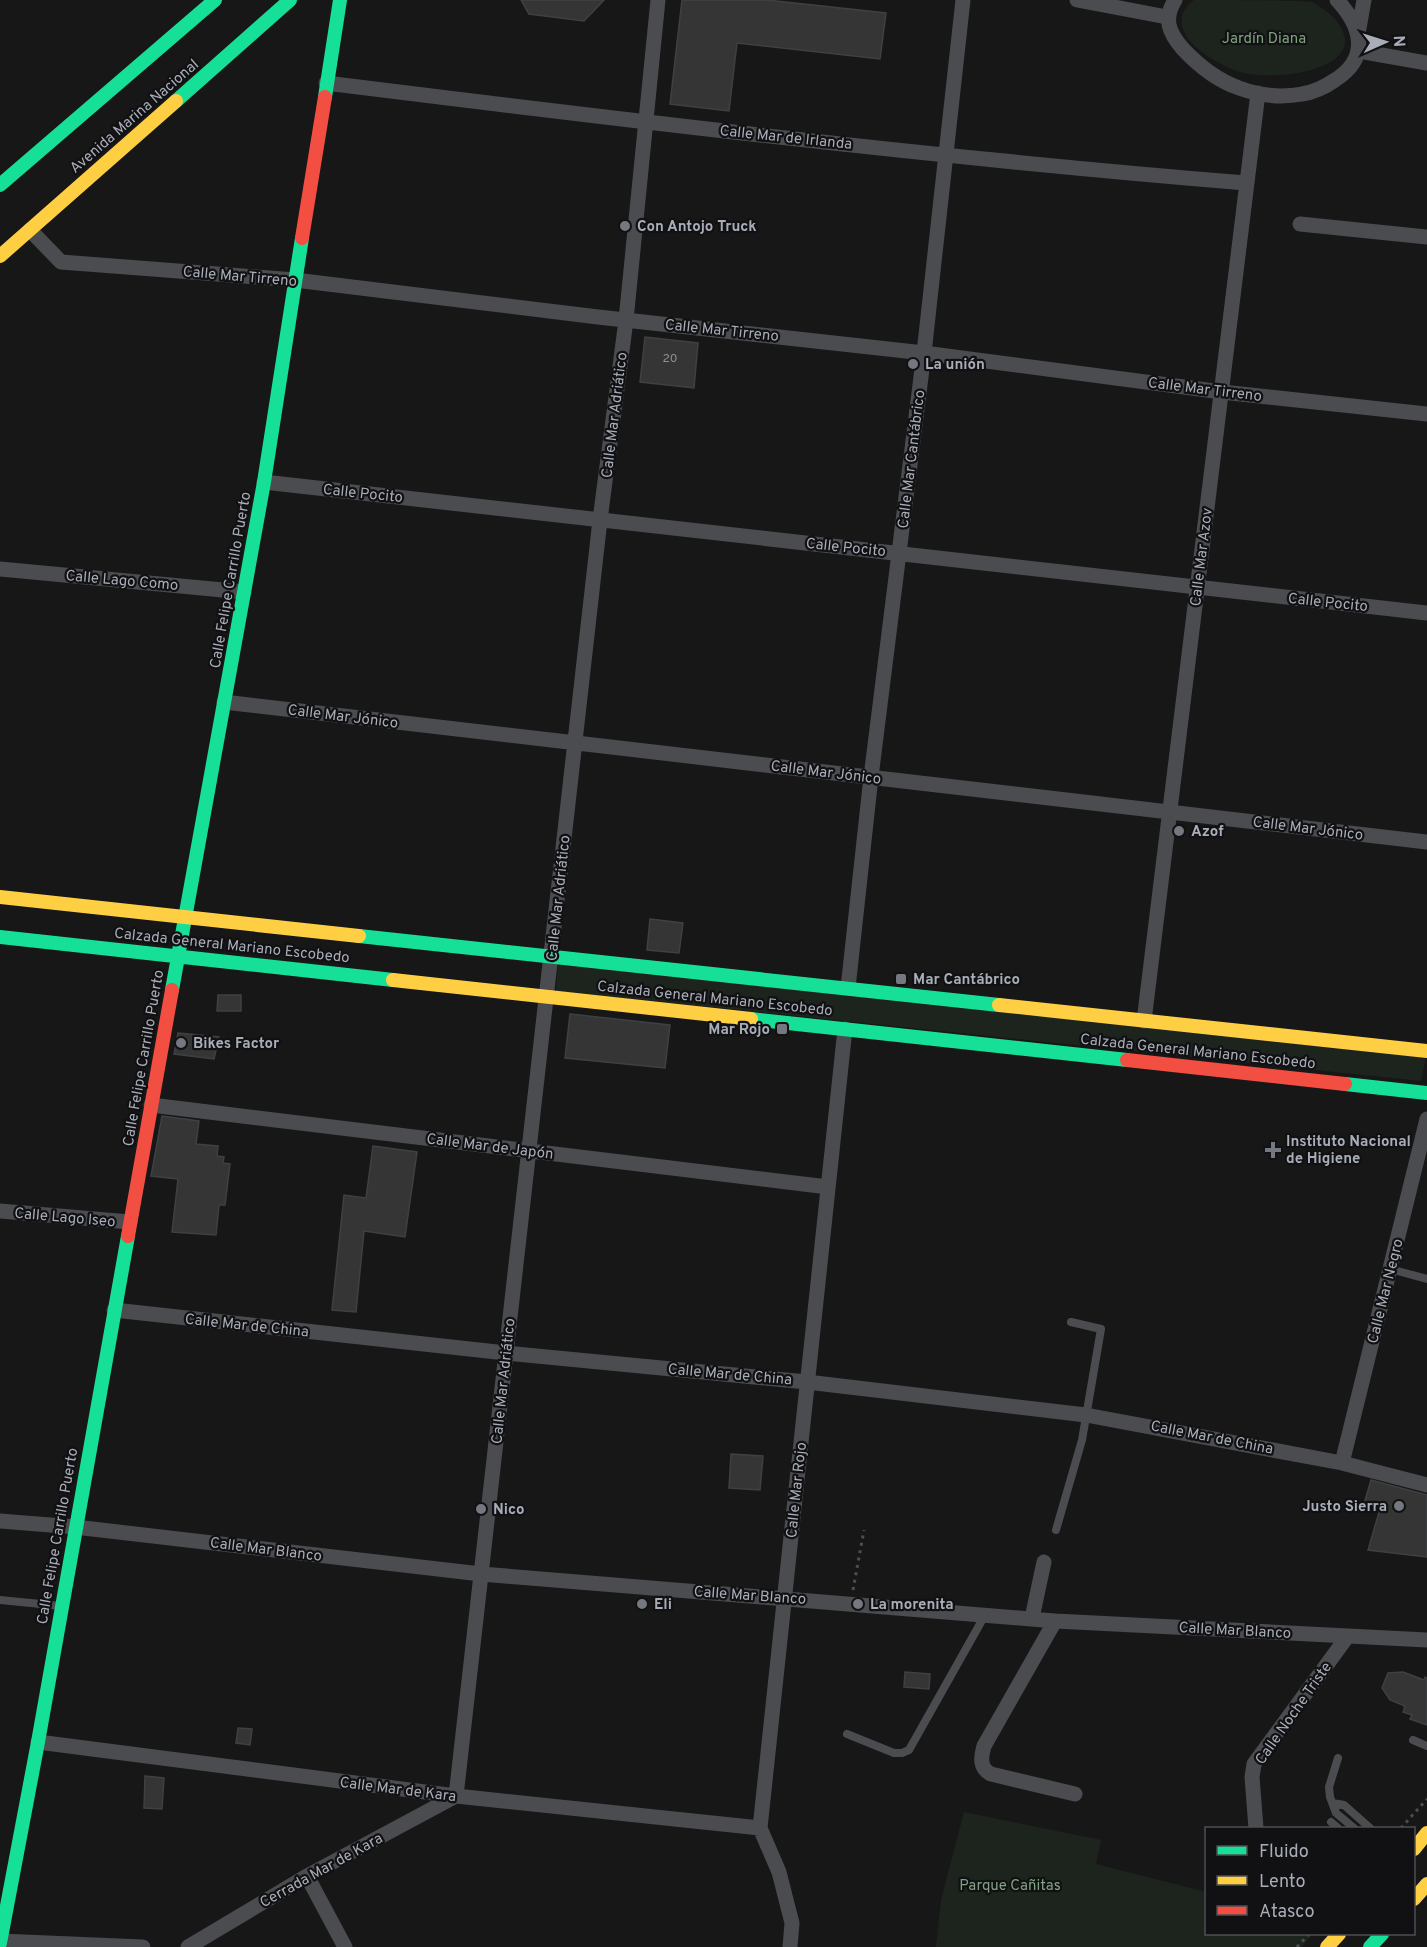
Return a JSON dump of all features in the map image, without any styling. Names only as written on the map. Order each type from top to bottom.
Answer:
[{"type":"main road","points":[[0,185],[215,0]]},
{"type":"main road","name":"Avenida Marina Nacional","points":[[0,256],[290,0]]},
{"type":"main road","name":"Calle Felipe Carrillo Puerto","points":[[0,1942],[38,1742],[264,482],[340,0]]},
{"type":"main road","name":"Calzada General Mariano Escobedo","points":[[0,897],[1427,1052]]},
{"type":"main road","name":"Calzada General Mariano Escobedo","points":[[0,937],[1427,1093]]},
{"type":"main road","points":[[1415,1847],[1427,1833]]},
{"type":"main road","points":[[1415,1897],[1427,1884]]},
{"type":"main road","points":[[1370,1947],[1381,1935]]},
{"type":"street","name":"Calle Mar Adriático","points":[[456,1796],[600,520],[626,320],[658,0]]},
{"type":"street","name":"Calle Mar Cantábrico","points":[[848,988],[871,777],[924,353],[944,154],[963,0]]},
{"type":"street","points":[[1077,0],[1167,17]]},
{"type":"street","points":[[1174,0],[1167,17],[1168,25],[1177,41],[1198,64],[1227,83],[1258,93],[1285,96],[1319,90],[1353,65],[1359,51],[1358,34],[1365,0]]},
{"type":"street","points":[[1337,0],[1358,34]]},
{"type":"street","points":[[1359,51],[1427,63]]},
{"type":"street","name":"Calle Mar de Irlanda","points":[[326,83],[645,122],[1246,183]]},
{"type":"street","name":"Calle Mar Azov","points":[[1144,1021],[1258,93]]},
{"type":"street","points":[[1300,224],[1427,237]]},
{"type":"street","name":"Calle Mar Tirreno","points":[[30,230],[61,262],[295,280],[924,353],[1222,392],[1427,414]]},
{"type":"street","name":"Calle Pocito","points":[[264,482],[1427,613]]},
{"type":"street","name":"Calle Lago Como","points":[[0,569],[244,592]]},
{"type":"street","name":"Calle Mar Jónico","points":[[224,702],[1427,842]]},
{"type":"street","name":"Calle Mar Rojo","points":[[790,1947],[792,1923],[779,1872],[760,1828],[845,1029]]},
{"type":"street","name":"Calle Mar de Japón","points":[[151,1105],[828,1187]]},
{"type":"street","name":"Calle Mar Negro","points":[[1342,1463],[1427,1119]]},
{"type":"street","name":"Calle Lago Iseo","points":[[0,1211],[130,1222]]},
{"type":"street","name":"Calle Mar de China","points":[[114,1310],[506,1353],[807,1382],[1086,1415],[1342,1463],[1427,1485]]},
{"type":"street","name":"Calle Mar Blanco","points":[[0,1521],[75,1527],[481,1575],[1055,1621],[1427,1640]]},
{"type":"street","points":[[1032,1618],[1044,1562]]},
{"type":"street","points":[[1055,1621],[984,1746],[982,1764],[985,1771],[991,1774],[1075,1794]]},
{"type":"street","name":"Calle Noche Triste","points":[[1256,1827],[1252,1777],[1254,1764],[1347,1637]]},
{"type":"street","name":"Calle Mar de Kara","points":[[38,1742],[456,1796],[760,1828]]},
{"type":"street","name":"Cerrada Mar de Kara","points":[[188,1947],[307,1876],[456,1796]]},
{"type":"street","points":[[307,1876],[345,1947]]},
{"type":"street","points":[[0,1942],[143,1947]]},
{"type":"lane","points":[[1390,1269],[1427,1279]]},
{"type":"lane","points":[[1056,1530],[1082,1440],[1101,1329],[1071,1322]]},
{"type":"lane","points":[[0,1600],[61,1606]]},
{"type":"lane","points":[[847,1734],[894,1753],[909,1750],[985,1615]]},
{"type":"lane","points":[[1413,1740],[1427,1746]]},
{"type":"lane","points":[[1338,1758],[1329,1787],[1330,1797],[1336,1812],[1353,1827]]},
{"type":"lane","points":[[1334,1803],[1344,1805],[1369,1827]]},
{"type":"lane","points":[[1331,1822],[1337,1827]]},
{"type":"path","points":[[850,1603],[864,1530]]},
{"type":"path","points":[[1402,1827],[1427,1799]]},
{"type":"path","points":[[1298,1947],[1308,1935]]},
{"type":"green space","name":"Jardín Diana","points":[[1194,0],[1312,2],[1339,24],[1344,33],[1345,42],[1342,51],[1335,59],[1315,69],[1283,75],[1253,75],[1240,72],[1209,57],[1186,35],[1182,27],[1182,18],[1187,6]]},
{"type":"green space","points":[[558,962],[1426,1057],[1421,1081],[556,991]]},
{"type":"green space","name":"Parque Cañitas","points":[[964,1812],[1101,1840],[1096,1864],[1205,1892],[1205,1935],[1311,1936],[1302,1947],[936,1947],[941,1900]]},
{"type":"building","points":[[521,0],[604,0],[584,21],[529,14]]},
{"type":"building","points":[[682,0],[767,0],[886,13],[880,59],[737,43],[729,111],[670,104]]},
{"type":"building","points":[[645,337],[698,343],[694,388],[640,382]]},
{"type":"building","points":[[650,919],[683,923],[679,953],[647,950]]},
{"type":"building","points":[[218,995],[241,995],[241,1011],[217,1011]]},
{"type":"building","points":[[570,1014],[670,1025],[665,1068],[565,1058]]},
{"type":"building","points":[[178,1033],[219,1037],[214,1059],[174,1054]]},
{"type":"building","points":[[162,1116],[199,1121],[196,1144],[218,1146],[217,1156],[224,1157],[223,1163],[230,1164],[225,1205],[219,1205],[216,1235],[172,1232],[178,1179],[151,1176]]},
{"type":"building","points":[[373,1146],[417,1152],[405,1237],[364,1231],[356,1312],[332,1310],[344,1195],[366,1198]]},
{"type":"building","points":[[731,1454],[763,1456],[760,1490],[729,1488]]},
{"type":"building","points":[[1371,1480],[1427,1495],[1427,1557],[1368,1550],[1380,1509],[1364,1504]]},
{"type":"building","points":[[905,1672],[930,1674],[929,1689],[904,1687]]},
{"type":"building","points":[[1403,1672],[1424,1680],[1425,1677],[1427,1678],[1427,1725],[1410,1719],[1412,1715],[1403,1712],[1405,1706],[1390,1700],[1382,1688],[1388,1673]]},
{"type":"building","points":[[238,1728],[252,1729],[250,1745],[236,1743]]},
{"type":"building","points":[[145,1776],[164,1778],[162,1809],[144,1808]]},
{"type":"traffic: fast","points":[[0,185],[215,0]]},
{"type":"traffic: fast","points":[[176,101],[290,0]]},
{"type":"traffic: fast","points":[[325,97],[340,0]]},
{"type":"traffic: fast","points":[[172,990],[264,482],[302,238]]},
{"type":"traffic: fast","points":[[359,936],[999,1005]]},
{"type":"traffic: fast","points":[[0,937],[393,980]]},
{"type":"traffic: fast","points":[[751,1019],[1127,1060]]},
{"type":"traffic: fast","points":[[1345,1084],[1427,1093]]},
{"type":"traffic: fast","points":[[0,1943],[128,1236]]},
{"type":"traffic: fast","points":[[1370,1947],[1381,1935]]},
{"type":"traffic: slow","points":[[0,256],[176,101]]},
{"type":"traffic: slow","points":[[0,897],[359,936]]},
{"type":"traffic: slow","points":[[393,980],[751,1019]]},
{"type":"traffic: slow","points":[[999,1005],[1427,1051]]},
{"type":"traffic: slow","points":[[1415,1848],[1427,1833]]},
{"type":"traffic: slow","points":[[1415,1898],[1427,1884]]},
{"type":"traffic: slow","points":[[1327,1947],[1338,1935]]},
{"type":"traffic: jam","points":[[302,238],[325,97]]},
{"type":"traffic: jam","points":[[128,1236],[172,990]]},
{"type":"traffic: jam","points":[[1127,1060],[1345,1084]]},
{"type":"place","name":"Con Antojo Truck","points":[[625,226]]},
{"type":"place","name":"La unión","points":[[913,364]]},
{"type":"place","name":"Azof","points":[[1179,831]]},
{"type":"place","name":"Mar Cantábrico","points":[[901,979]]},
{"type":"place","name":"Mar Rojo","points":[[782,1029]]},
{"type":"place","name":"Bikes Factor","points":[[181,1043]]},
{"type":"place","name":"Instituto Nacional de Higiene","points":[[1273,1150]]},
{"type":"place","name":"Justo Sierra","points":[[1399,1506]]},
{"type":"place","name":"Nico","points":[[481,1509]]},
{"type":"place","name":"Eli","points":[[642,1604]]},
{"type":"place","name":"La morenita","points":[[858,1604]]}]
